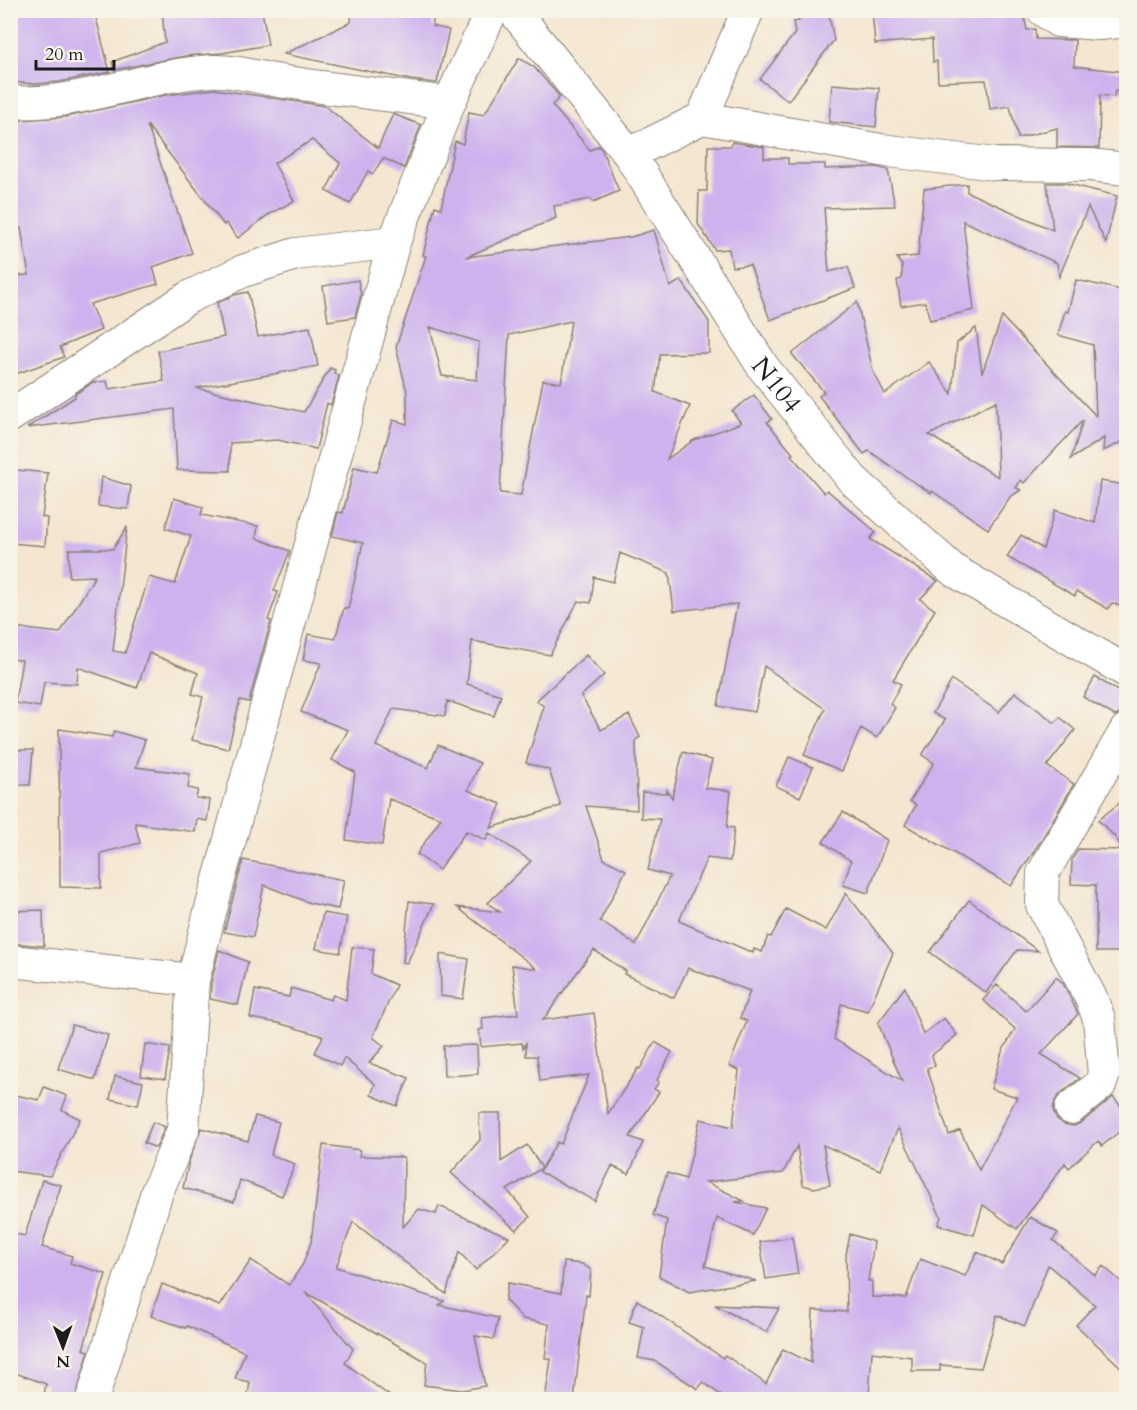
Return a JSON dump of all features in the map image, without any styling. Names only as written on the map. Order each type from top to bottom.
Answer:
[{"type":"street","points":[[702,118],[748,10]]},
{"type":"street","points":[[1043,10],[1058,21],[1100,24],[1126,21]]},
{"type":"street","points":[[92,1400],[157,1192],[183,1131],[193,980],[394,242],[449,103],[512,11]]},
{"type":"street","name":"N104","points":[[512,11],[628,154],[763,367],[853,480],[953,570],[1126,671]]},
{"type":"street","points":[[10,102],[64,99],[123,88],[178,74],[217,71],[449,103]]},
{"type":"street","points":[[628,154],[702,118],[881,150],[995,164],[1090,165],[1126,169]]},
{"type":"street","points":[[10,416],[189,297],[243,272],[296,254],[394,242]]},
{"type":"street","points":[[1071,1108],[1100,1085],[1104,1074],[1099,1019],[1092,1000],[1042,905],[1043,873],[1126,730]]},
{"type":"street","points":[[10,961],[193,980]]},
{"type":"building","points":[[10,10],[94,10],[110,72],[59,82],[35,84],[10,82]]},
{"type":"building","points":[[162,10],[262,10],[268,45],[222,53],[185,56],[114,70],[112,62],[165,42]]},
{"type":"building","points":[[352,10],[435,10],[432,26],[449,30],[437,83],[411,80],[284,54],[351,22]]},
{"type":"building","points":[[795,10],[828,10],[834,40],[788,101],[760,79],[795,33],[793,22],[799,21]]},
{"type":"building","points":[[872,10],[1023,10],[1027,30],[1035,29],[1036,39],[1075,40],[1074,66],[1126,72],[1126,92],[1115,91],[1114,97],[1100,95],[1099,148],[1057,147],[1057,128],[1018,138],[1010,106],[990,109],[986,80],[938,82],[937,61],[933,62],[932,39],[875,44]]},
{"type":"building","points":[[519,58],[534,67],[560,97],[552,105],[590,150],[599,146],[619,191],[593,202],[591,199],[554,206],[556,218],[466,257],[631,237],[654,230],[670,287],[681,280],[709,322],[709,353],[660,354],[655,392],[690,406],[667,459],[694,440],[741,423],[732,411],[754,395],[772,419],[767,422],[793,454],[791,455],[824,493],[827,490],[876,532],[870,539],[938,581],[920,599],[935,610],[893,680],[901,684],[890,704],[895,708],[877,738],[861,728],[842,771],[804,755],[825,709],[764,666],[755,712],[718,706],[737,604],[674,611],[669,573],[620,553],[613,582],[594,577],[591,603],[578,601],[550,655],[472,641],[467,684],[501,695],[494,716],[447,701],[445,716],[393,709],[376,746],[428,768],[438,745],[480,763],[468,790],[501,804],[491,828],[561,806],[549,770],[526,763],[544,706],[536,701],[586,655],[604,675],[581,696],[601,730],[629,715],[640,737],[636,740],[637,810],[586,806],[604,859],[626,870],[600,921],[636,945],[670,876],[648,870],[660,819],[641,818],[642,792],[667,793],[667,790],[672,798],[683,752],[712,760],[705,788],[731,791],[727,827],[734,828],[730,861],[707,858],[679,921],[753,953],[754,949],[762,952],[768,936],[771,937],[786,909],[826,930],[846,893],[893,953],[868,1011],[841,1004],[834,1039],[902,1081],[878,1023],[905,987],[923,1034],[944,1018],[957,1035],[932,1055],[935,1066],[927,1068],[949,1135],[960,1130],[979,1170],[1017,1097],[991,1089],[1002,1052],[1015,1029],[983,1000],[997,985],[1026,1011],[1056,977],[1063,983],[1078,1014],[1041,1054],[1080,1078],[1055,1101],[1053,1110],[1057,1119],[1064,1124],[1074,1126],[1113,1097],[1126,1112],[1126,1126],[1102,1146],[1098,1141],[1069,1168],[1065,1163],[1017,1229],[983,1205],[974,1235],[938,1225],[941,1217],[898,1128],[880,1170],[823,1145],[830,1185],[814,1188],[803,1185],[797,1146],[783,1173],[706,1182],[744,1201],[735,1202],[766,1208],[753,1235],[717,1218],[705,1266],[756,1281],[689,1292],[659,1276],[667,1220],[653,1215],[667,1173],[686,1179],[700,1119],[733,1127],[739,1070],[729,1066],[747,1021],[740,1018],[750,991],[688,968],[674,998],[624,974],[626,971],[594,950],[586,960],[543,1020],[594,1013],[608,1114],[638,1068],[640,1069],[655,1042],[672,1052],[654,1089],[659,1092],[630,1137],[643,1142],[629,1174],[612,1166],[595,1201],[540,1172],[557,1142],[561,1144],[589,1075],[540,1081],[537,1056],[526,1056],[526,1043],[523,1048],[522,1043],[481,1047],[479,1030],[483,1029],[482,1018],[518,1014],[512,965],[537,969],[457,907],[500,912],[488,903],[531,861],[489,833],[486,840],[466,831],[439,870],[417,854],[441,818],[389,799],[382,845],[346,840],[355,772],[332,760],[348,730],[301,712],[321,663],[303,660],[308,634],[335,639],[344,608],[348,609],[363,543],[332,536],[338,512],[343,513],[354,467],[377,472],[393,420],[407,424],[407,392],[396,347],[426,256],[423,255],[435,206],[441,208],[455,141],[463,144],[469,112],[484,115]],"holes":[[[571,321],[561,383],[543,380],[521,495],[500,493],[509,335]],[[430,327],[479,342],[477,380],[442,376]]]},
{"type":"building","points":[[832,84],[879,88],[876,127],[829,122]]},
{"type":"building","points":[[214,89],[325,106],[378,148],[393,114],[421,125],[404,168],[383,158],[373,174],[368,171],[350,204],[326,191],[340,163],[312,140],[274,163],[294,201],[268,215],[238,238],[226,223],[224,225],[147,125],[192,253],[153,267],[158,284],[90,304],[101,330],[60,347],[64,357],[10,376],[11,276],[29,275],[21,228],[10,230],[10,163],[12,163],[13,142],[18,142],[20,120],[65,117],[166,95]]},
{"type":"building","points":[[732,142],[764,147],[764,158],[788,158],[788,164],[825,164],[825,169],[877,167],[888,170],[895,206],[824,208],[829,272],[848,267],[855,288],[770,320],[750,265],[732,267],[729,249],[715,250],[698,224],[699,191],[707,191],[708,146],[731,146]]},
{"type":"building","points":[[1047,183],[1065,183],[1117,196],[1106,243],[1088,207],[1059,277],[1057,263],[963,221],[974,310],[930,320],[925,302],[901,306],[897,280],[902,279],[902,266],[897,258],[918,256],[924,189],[967,184],[967,192],[1053,230]]},
{"type":"building","points":[[358,280],[361,295],[355,317],[328,321],[323,286]]},
{"type":"building","points":[[1076,280],[1126,291],[1126,440],[1103,451],[1104,438],[1071,459],[1083,420],[1024,483],[1021,480],[1016,488],[1021,490],[1010,497],[988,529],[869,451],[864,454],[819,396],[824,392],[792,354],[857,302],[873,371],[885,394],[929,362],[952,394],[957,343],[976,328],[982,373],[1002,317],[1096,416],[1093,345],[1058,335],[1065,311],[1068,312]],"holes":[[[996,401],[998,477],[929,435]]]},
{"type":"building","points":[[248,292],[258,337],[310,327],[318,366],[196,388],[304,412],[330,368],[335,370],[334,373],[339,376],[331,405],[327,403],[316,449],[278,440],[230,443],[230,471],[177,470],[174,409],[27,428],[75,397],[75,394],[92,383],[107,381],[109,389],[164,381],[158,351],[224,337],[217,303],[234,295]]},
{"type":"building","points":[[16,470],[48,473],[42,517],[47,518],[45,546],[10,543]]},
{"type":"building","points":[[101,477],[131,486],[128,509],[98,506]]},
{"type":"building","points":[[1100,481],[1126,485],[1122,525],[1126,526],[1126,608],[1112,603],[1108,609],[1077,591],[1075,596],[1007,557],[1021,535],[1043,549],[1055,510],[1095,523]]},
{"type":"building","points":[[174,498],[203,507],[201,515],[258,526],[256,538],[290,551],[274,591],[278,592],[268,620],[271,621],[249,702],[240,700],[228,749],[192,740],[203,697],[192,694],[198,673],[149,653],[137,688],[78,667],[77,684],[44,682],[40,707],[15,703],[22,660],[10,659],[10,627],[60,633],[95,576],[69,577],[69,549],[113,549],[127,527],[113,651],[125,653],[149,577],[175,584],[191,536],[165,528]]},
{"type":"building","points":[[1095,677],[1126,696],[1126,712],[1115,716],[1083,697]]},
{"type":"building","points":[[952,680],[999,712],[1015,692],[1055,723],[1060,717],[1075,730],[1047,766],[1074,784],[1011,886],[905,825],[916,805],[910,801],[934,763],[922,755],[945,720],[933,713]]},
{"type":"building","points":[[59,729],[112,737],[114,731],[145,740],[136,767],[190,774],[188,788],[198,790],[196,798],[210,800],[207,821],[197,819],[195,832],[135,823],[140,843],[101,853],[101,888],[60,887]]},
{"type":"building","points":[[10,750],[33,750],[30,785],[10,785]]},
{"type":"building","points":[[789,757],[813,767],[800,797],[776,786]]},
{"type":"building","points":[[1126,798],[1126,856],[1123,851],[1124,952],[1096,952],[1096,885],[1071,884],[1072,860],[1078,849],[1123,850],[1116,838],[1098,820]]},
{"type":"building","points":[[843,812],[887,840],[868,893],[843,885],[851,861],[823,842]]},
{"type":"building","points":[[243,860],[344,880],[338,909],[310,903],[264,885],[253,937],[224,932]]},
{"type":"building","points":[[969,900],[1038,951],[1017,950],[986,993],[930,952]]},
{"type":"building","points":[[409,901],[434,904],[407,963],[403,962]]},
{"type":"building","points":[[43,910],[44,946],[10,943],[10,911]]},
{"type":"building","points":[[323,913],[347,917],[340,953],[316,949]]},
{"type":"building","points":[[352,947],[374,949],[371,974],[396,985],[373,1037],[384,1046],[369,1063],[409,1078],[397,1106],[371,1095],[375,1084],[344,1058],[340,1066],[315,1053],[323,1036],[278,1023],[250,1018],[255,990],[289,997],[291,988],[331,1000],[333,995],[346,1000]]},
{"type":"building","points":[[219,950],[248,962],[238,1005],[210,999],[211,983]]},
{"type":"building","points":[[440,954],[469,959],[463,999],[441,996]]},
{"type":"building","points":[[72,1025],[108,1035],[95,1080],[58,1069]]},
{"type":"building","points":[[145,1044],[170,1048],[165,1079],[141,1076]]},
{"type":"building","points":[[477,1045],[478,1074],[444,1076],[443,1046]]},
{"type":"building","points":[[115,1076],[143,1082],[138,1105],[110,1099]]},
{"type":"building","points":[[44,1087],[67,1096],[62,1110],[80,1119],[50,1176],[10,1171],[10,1094],[39,1100]]},
{"type":"building","points":[[479,1113],[500,1113],[501,1162],[527,1145],[542,1168],[507,1190],[530,1217],[516,1230],[451,1173],[480,1140]]},
{"type":"building","points":[[255,1116],[279,1122],[271,1155],[295,1164],[282,1196],[240,1180],[234,1202],[183,1188],[189,1161],[201,1128],[248,1141]]},
{"type":"building","points":[[153,1122],[165,1127],[156,1148],[144,1143]]},
{"type":"building","points":[[323,1145],[360,1150],[359,1156],[404,1157],[403,1227],[419,1209],[436,1214],[439,1206],[509,1237],[476,1270],[459,1252],[446,1294],[353,1222],[336,1267],[444,1301],[439,1305],[498,1318],[494,1339],[475,1336],[485,1386],[462,1390],[424,1385],[427,1362],[305,1292],[353,1349],[345,1363],[395,1400],[247,1400],[250,1382],[235,1379],[245,1352],[187,1326],[186,1328],[151,1316],[162,1284],[220,1306],[251,1260],[289,1285],[303,1264],[311,1242]]},
{"type":"building","points":[[42,1180],[61,1185],[42,1247],[72,1256],[70,1263],[106,1274],[83,1349],[89,1351],[75,1400],[43,1400],[46,1384],[10,1371],[10,1233],[25,1236]]},
{"type":"building","points":[[1030,1217],[1058,1233],[1053,1240],[1095,1275],[1103,1266],[1126,1286],[1126,1372],[1076,1325],[1095,1305],[1048,1265],[1025,1326],[997,1315],[981,1368],[940,1365],[940,1371],[912,1371],[912,1357],[872,1352],[869,1395],[840,1394],[844,1400],[727,1400],[703,1382],[698,1389],[655,1361],[638,1358],[644,1327],[629,1322],[637,1300],[723,1358],[725,1355],[766,1384],[783,1349],[811,1363],[813,1310],[847,1312],[846,1255],[850,1234],[874,1242],[868,1281],[872,1281],[872,1297],[906,1298],[920,1259],[965,1276],[977,1252],[1002,1264]]},
{"type":"building","points":[[792,1237],[798,1274],[766,1279],[760,1242]]},
{"type":"building","points":[[564,1262],[582,1264],[591,1270],[589,1296],[586,1295],[574,1400],[545,1400],[551,1359],[545,1358],[549,1324],[523,1319],[505,1300],[508,1283],[561,1293]]},
{"type":"building","points":[[715,1305],[779,1308],[766,1332]]}]
